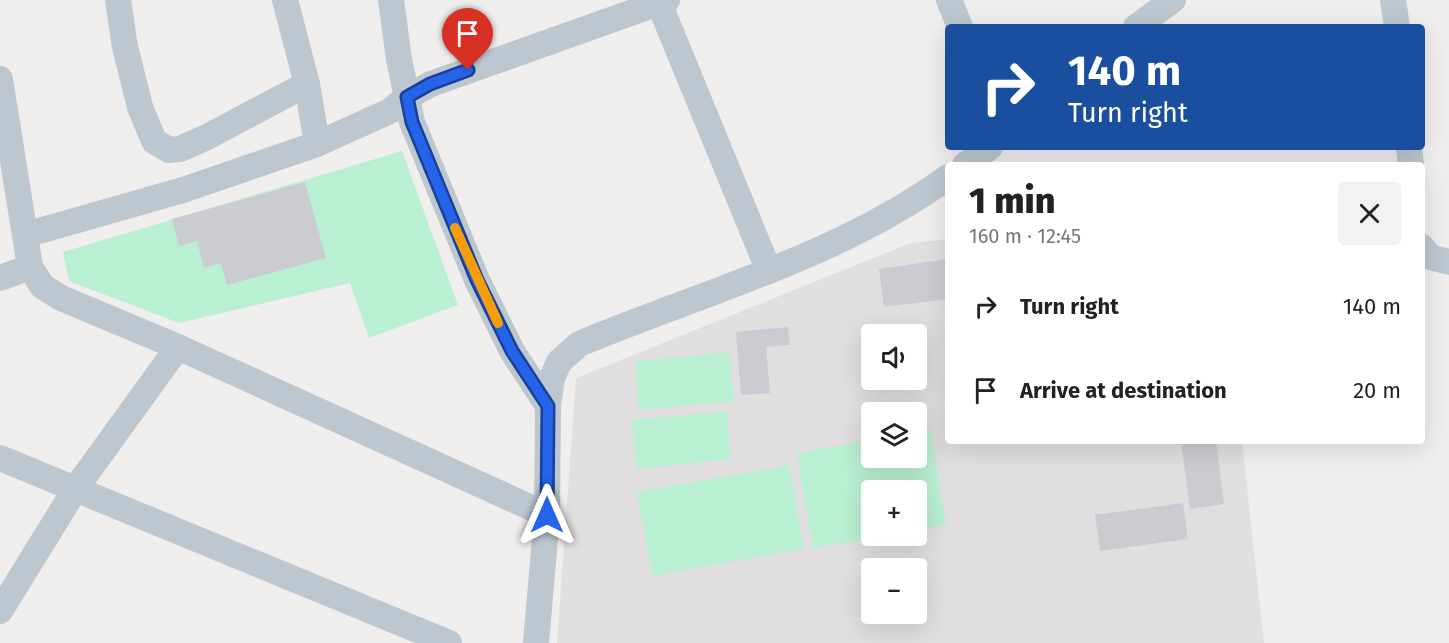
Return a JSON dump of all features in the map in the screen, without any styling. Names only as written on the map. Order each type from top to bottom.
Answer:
[{"type":"street","points":[[118,0],[125,47],[140,107],[154,141],[169,150],[180,149],[205,138],[307,84]]},
{"type":"street","points":[[285,0],[307,84],[317,144]]},
{"type":"street","points":[[391,0],[412,122],[477,280],[512,351],[548,406]]},
{"type":"street","points":[[949,0],[959,24]]},
{"type":"street","points":[[1140,24],[1173,0]]},
{"type":"street","points":[[26,235],[183,190],[317,144],[390,111],[407,97],[430,84],[663,1],[769,271]]},
{"type":"street","points":[[0,79],[30,267],[42,286],[61,298],[178,347],[547,515]]},
{"type":"street","points":[[969,162],[986,150]]},
{"type":"street","points":[[536,643],[547,515],[548,406],[552,378],[559,362],[579,344],[769,271],[851,236],[922,196],[945,179]]},
{"type":"street","points":[[1425,251],[1430,257],[1449,262]]},
{"type":"street","points":[[0,278],[30,267]]},
{"type":"street","points":[[0,611],[76,488],[178,347]]},
{"type":"street","points":[[0,458],[449,643]]},
{"type":"shaded area","points":[[945,239],[945,444],[1242,444],[1264,643],[557,643],[576,378],[911,243]]},
{"type":"green space","points":[[402,151],[458,305],[369,338],[350,283],[179,323],[69,281],[63,252]]},
{"type":"green space","points":[[729,352],[734,401],[639,410],[635,361]]},
{"type":"green space","points":[[726,411],[731,459],[637,469],[632,420]]},
{"type":"green space","points":[[930,430],[946,525],[927,528],[927,480],[861,480],[861,540],[813,548],[797,453],[861,442],[861,468],[927,468],[927,431]]},
{"type":"green space","points":[[789,465],[804,549],[652,576],[637,492]]},
{"type":"building","points":[[305,182],[326,258],[227,285],[221,263],[204,268],[197,241],[179,246],[172,219]]},
{"type":"building","points":[[945,259],[945,299],[884,307],[879,269]]},
{"type":"building","points":[[788,327],[790,345],[766,347],[770,393],[741,395],[736,332]]},
{"type":"building","points":[[1181,444],[1216,444],[1224,504],[1190,509]]},
{"type":"building","points":[[1183,503],[1188,539],[1100,551],[1095,515]]},
{"type":"slow traffic","points":[[455,228],[498,323]]},
{"type":"route","points":[[468,70],[430,84],[407,97],[412,122],[477,280],[512,351],[548,406],[547,515]]}]
